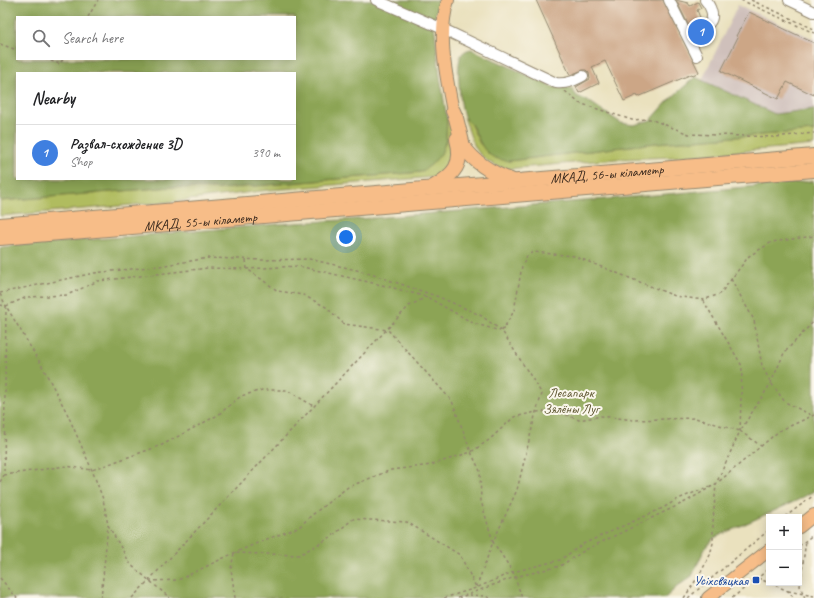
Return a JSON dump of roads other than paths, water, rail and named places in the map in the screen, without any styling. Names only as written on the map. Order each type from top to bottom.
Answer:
[{"type":"highway","points":[[453,111],[465,150],[483,167],[495,174],[513,181]]},
{"type":"highway","points":[[430,189],[445,180],[455,170],[459,159],[460,149],[452,118],[453,111]]},
{"type":"highway","name":"МКАД, 56-ы кіламетр","points":[[401,198],[430,189],[814,156]]},
{"type":"highway","name":"МКАД, 56-ы кіламетр","points":[[401,198],[814,170]]},
{"type":"highway","name":"МКАД, 55-ы кіламетр","points":[[0,225],[401,198]]},
{"type":"highway","name":"МКАД, 55-ы кіламетр","points":[[0,238],[401,198]]},
{"type":"main road","points":[[448,0],[444,13],[442,29],[446,77],[453,111]]},
{"type":"main road","points":[[802,525],[814,515]]},
{"type":"main road","points":[[708,598],[766,552]]},
{"type":"street","points":[[376,0],[442,29],[556,83],[565,84],[573,82],[583,76]]},
{"type":"street","points":[[670,0],[688,34],[697,56]]},
{"type":"street","points":[[704,26],[710,22],[712,17],[711,10],[705,0]]},
{"type":"street","points":[[789,0],[814,12]]},
{"type":"tunnel","points":[[690,33],[704,26]]},
{"type":"place","name":"Развал-схождение 3D","points":[[701,32]]},
{"type":"place","name":"Усіхсвяцкая","points":[[756,580]]},
{"type":"park label","name":"Лесапарк Зялёны Луг","points":[[571,400]]}]
